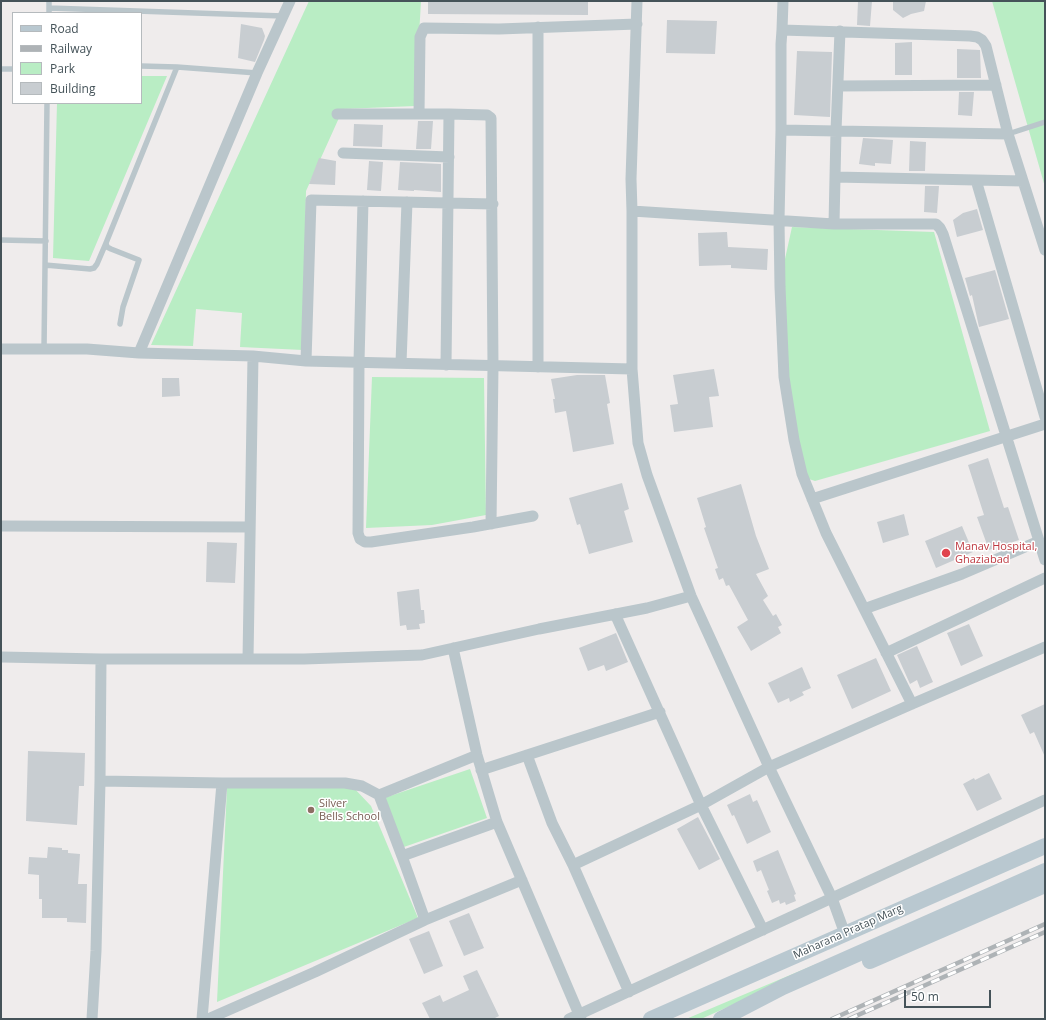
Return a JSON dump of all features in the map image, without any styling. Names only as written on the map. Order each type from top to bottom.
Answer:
[{"type":"main road","name":"Maharana Pratap Marg","points":[[651,1019],[1045,846]]},
{"type":"main road","points":[[721,1019],[783,987],[1045,871]]},
{"type":"main road","points":[[725,1019],[738,1013],[787,997],[1045,886]]},
{"type":"street","points":[[139,353],[257,73],[290,1]]},
{"type":"street","points":[[637,1],[631,178],[632,368],[638,443],[647,475],[691,596],[769,768],[832,898],[845,934]]},
{"type":"street","points":[[784,1],[781,44],[779,220],[780,308],[784,377],[794,440],[802,474],[826,533],[912,704]]},
{"type":"street","points":[[419,114],[420,37],[424,28],[499,29],[637,24]]},
{"type":"street","points":[[538,27],[538,367]]},
{"type":"street","points":[[782,30],[977,37],[982,40],[986,46],[1008,134],[1045,250]]},
{"type":"street","points":[[834,224],[840,31]]},
{"type":"street","points":[[838,86],[996,85]]},
{"type":"street","points":[[337,114],[449,114],[487,115],[491,118],[493,204],[491,524]]},
{"type":"street","points":[[446,365],[449,114]]},
{"type":"street","points":[[781,130],[1008,134]]},
{"type":"street","points":[[343,153],[449,157]]},
{"type":"street","points":[[835,177],[1023,181]]},
{"type":"street","points":[[976,180],[1045,417]]},
{"type":"street","points":[[306,361],[311,200],[493,204]]},
{"type":"street","points":[[363,201],[358,362],[358,533],[360,539],[365,542],[371,542],[491,524],[533,516]]},
{"type":"street","points":[[401,363],[407,202]]},
{"type":"street","points":[[632,211],[834,224],[936,224],[940,228],[945,241],[1045,560]]},
{"type":"street","points":[[1,349],[87,349],[139,353],[252,356],[306,361],[632,368]]},
{"type":"street","points":[[248,659],[252,356]]},
{"type":"street","points":[[812,499],[1045,424]]},
{"type":"street","points":[[1,526],[250,527]]},
{"type":"street","points":[[864,609],[962,574],[1039,541]]},
{"type":"street","points":[[886,653],[1045,578]]},
{"type":"street","points":[[1,657],[101,659],[304,659],[422,655],[539,629],[647,608],[691,596]]},
{"type":"street","points":[[615,614],[701,805],[763,930]]},
{"type":"street","points":[[573,865],[701,805],[769,768],[1045,647]]},
{"type":"street","points":[[453,648],[477,755],[497,822],[522,880],[576,1017],[1045,800]]},
{"type":"street","points":[[92,1019],[96,951],[101,659]]},
{"type":"street","points":[[481,770],[660,712]]},
{"type":"street","points":[[379,795],[477,755]]},
{"type":"street","points":[[527,756],[552,823],[573,865],[629,992]]},
{"type":"street","points":[[100,781],[345,783],[362,786],[379,795],[425,920]]},
{"type":"street","points":[[202,1019],[222,783]]},
{"type":"street","points":[[402,856],[497,822]]},
{"type":"street","points":[[208,1019],[315,972],[425,920],[522,880]]},
{"type":"lane","points":[[49,1],[49,11],[96,12]]},
{"type":"lane","points":[[142,13],[283,16]]},
{"type":"lane","points":[[142,66],[257,73]]},
{"type":"lane","points":[[45,264],[90,270],[97,264],[177,67]]},
{"type":"lane","points":[[1,69],[12,69]]},
{"type":"lane","points":[[44,349],[47,104]]},
{"type":"lane","points":[[1008,134],[1045,122]]},
{"type":"lane","points":[[1,240],[46,241]]},
{"type":"lane","points":[[106,243],[111,249],[139,260],[123,307],[120,324]]},
{"type":"green space","points":[[309,1],[421,1],[415,106],[343,109],[306,191],[303,350],[240,347],[242,313],[196,309],[193,346],[151,345]]},
{"type":"green space","points":[[992,1],[1045,1],[1045,187]]},
{"type":"green space","points":[[142,76],[167,76],[89,261],[53,258],[57,104],[142,104]]},
{"type":"green space","points":[[792,227],[934,232],[990,431],[815,481],[809,479],[794,440],[784,377],[783,268]]},
{"type":"green space","points":[[372,377],[484,378],[486,515],[432,525],[366,528]]},
{"type":"green space","points":[[470,769],[487,818],[401,848],[384,798]]},
{"type":"green space","points":[[353,787],[371,806],[418,918],[217,1002],[227,788]]},
{"type":"green space","points":[[821,962],[759,993],[701,1019],[686,1019]]},
{"type":"building","points":[[428,1],[588,1],[588,15],[428,14]]},
{"type":"building","points":[[858,1],[872,1],[870,26],[857,25]]},
{"type":"building","points":[[893,1],[926,1],[924,11],[911,14],[903,18],[893,10]]},
{"type":"building","points":[[667,20],[717,21],[715,54],[666,53]]},
{"type":"building","points":[[241,24],[262,28],[265,36],[255,62],[238,58]]},
{"type":"building","points":[[912,42],[912,75],[895,75],[895,43]]},
{"type":"building","points":[[957,49],[980,50],[981,78],[957,78]]},
{"type":"building","points":[[797,51],[832,52],[830,117],[794,115]]},
{"type":"building","points":[[959,92],[974,92],[972,116],[958,115]]},
{"type":"building","points":[[418,121],[433,121],[431,149],[416,149]]},
{"type":"building","points":[[354,124],[383,125],[382,147],[353,146]]},
{"type":"building","points":[[863,138],[893,140],[891,164],[875,163],[875,166],[859,164]]},
{"type":"building","points":[[910,141],[926,142],[925,171],[909,171]]},
{"type":"building","points":[[319,158],[336,161],[335,185],[309,184]]},
{"type":"building","points":[[369,161],[383,162],[381,191],[367,190]]},
{"type":"building","points":[[400,162],[441,164],[441,192],[398,190]]},
{"type":"building","points":[[925,186],[939,186],[937,213],[924,212]]},
{"type":"building","points":[[977,209],[983,230],[957,237],[953,220],[963,213]]},
{"type":"building","points":[[727,232],[728,247],[768,249],[767,270],[731,268],[731,265],[699,266],[698,233]]},
{"type":"building","points":[[995,270],[1009,319],[979,327],[972,295],[970,296],[965,278]]},
{"type":"building","points":[[714,369],[719,396],[709,397],[713,427],[674,432],[670,405],[678,404],[673,375]]},
{"type":"building","points":[[577,375],[605,375],[610,403],[607,404],[614,444],[573,452],[566,411],[555,413],[553,399],[555,399],[551,379]]},
{"type":"building","points":[[162,378],[179,378],[180,396],[162,397]]},
{"type":"building","points":[[988,458],[1004,508],[1008,507],[1019,540],[989,550],[977,517],[984,515],[968,465]]},
{"type":"building","points":[[622,483],[629,509],[624,511],[633,542],[589,554],[580,524],[577,525],[569,498]]},
{"type":"building","points":[[741,484],[756,536],[769,569],[756,574],[768,596],[763,600],[773,616],[776,614],[782,625],[778,627],[781,633],[751,651],[737,627],[748,620],[729,585],[726,586],[723,578],[719,580],[715,569],[718,568],[704,528],[706,527],[697,498]]},
{"type":"building","points":[[904,514],[909,535],[883,543],[877,522]]},
{"type":"building","points":[[962,526],[973,552],[936,568],[925,541]]},
{"type":"building","points":[[207,542],[237,543],[235,583],[206,582]]},
{"type":"building","points":[[419,589],[421,610],[424,610],[425,623],[419,624],[420,629],[407,630],[406,625],[400,626],[397,592]]},
{"type":"building","points":[[969,624],[983,656],[961,666],[947,633]]},
{"type":"building","points":[[616,633],[628,662],[606,671],[604,665],[588,671],[579,648]]},
{"type":"building","points":[[917,646],[933,682],[920,688],[917,680],[910,684],[897,655]]},
{"type":"building","points":[[876,658],[891,691],[852,709],[837,675]]},
{"type":"building","points":[[802,667],[811,688],[802,692],[804,695],[790,702],[789,698],[778,703],[768,683]]},
{"type":"building","points":[[1045,704],[1045,757],[1034,732],[1030,734],[1021,715]]},
{"type":"building","points":[[28,751],[85,753],[84,786],[79,786],[77,825],[26,821]]},
{"type":"building","points":[[989,773],[1002,799],[977,811],[963,784],[974,778],[975,780]]},
{"type":"building","points":[[750,794],[753,802],[757,800],[771,832],[747,844],[734,815],[732,816],[727,805]]},
{"type":"building","points":[[698,817],[720,859],[699,870],[677,829]]},
{"type":"building","points":[[48,847],[62,848],[62,850],[68,850],[68,853],[80,854],[78,884],[87,884],[86,923],[67,922],[67,918],[42,918],[42,899],[39,899],[39,875],[28,874],[29,857],[47,858]]},
{"type":"building","points":[[778,850],[796,894],[794,895],[796,901],[786,905],[785,902],[780,904],[779,900],[772,903],[767,891],[769,890],[761,870],[757,872],[753,861]]},
{"type":"building","points":[[469,913],[484,948],[464,956],[449,921]]},
{"type":"building","points":[[429,931],[443,966],[424,974],[409,939]]},
{"type":"building","points":[[477,970],[499,1016],[493,1019],[430,1019],[422,1003],[440,995],[443,1002],[469,990],[463,976]]},
{"type":"railway","points":[[832,1019],[1045,924]]},
{"type":"railway","points":[[849,1019],[1045,932]]},
{"type":"place","name":"Manav Hospital, Ghaziabad","points":[[946,553]]},
{"type":"place","name":"Silver Bells School","points":[[311,810]]}]
